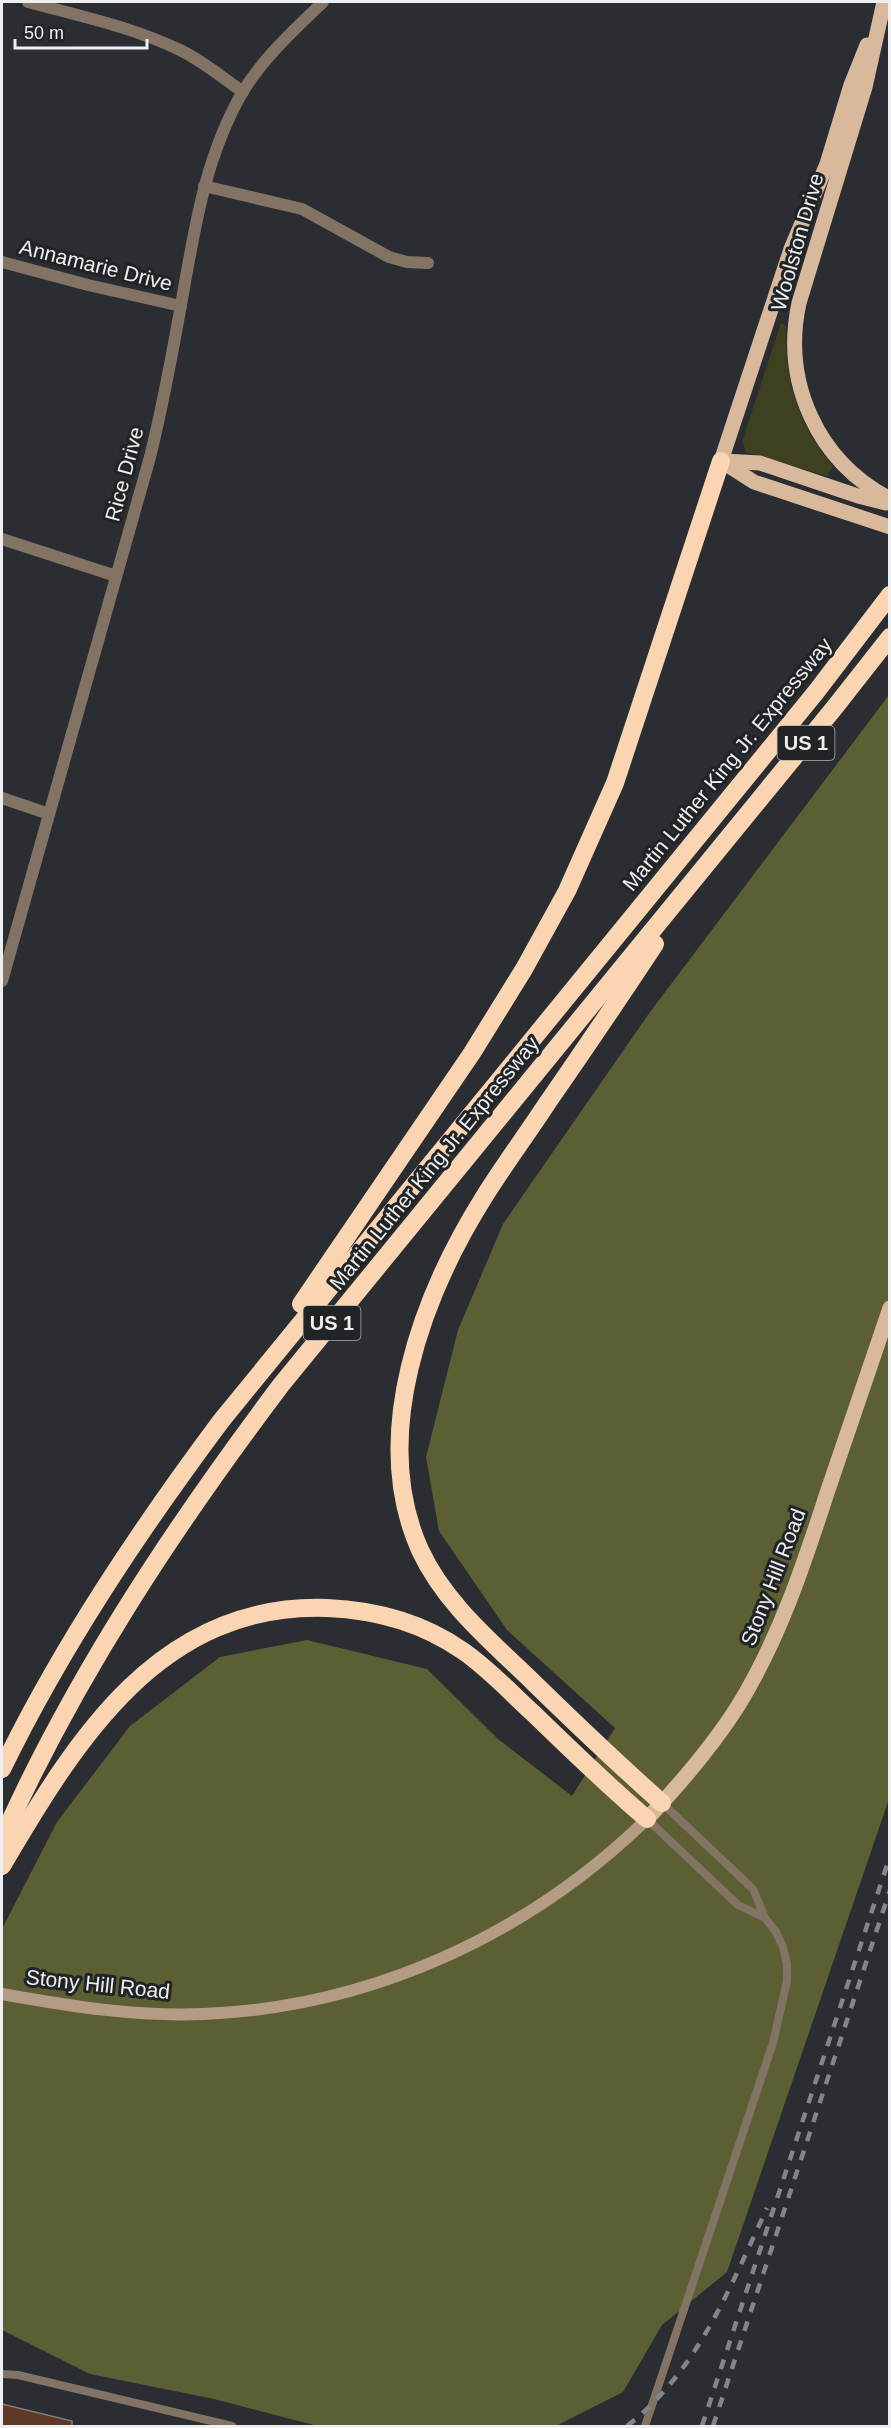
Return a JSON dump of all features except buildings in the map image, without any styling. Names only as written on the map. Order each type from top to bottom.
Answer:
[{"type":"highway","points":[[221,1421],[472,1053],[525,969],[567,891],[615,783],[721,461]]},
{"type":"highway","name":"Martin Luther King Jr. Expressway","points":[[2,1769],[41,1694],[108,1581],[182,1473],[221,1421],[808,701],[890,595]]},
{"type":"highway","name":"Martin Luther King Jr. Expressway","points":[[2,1839],[99,1652],[168,1542],[229,1454],[281,1385],[890,637]]},
{"type":"highway","points":[[662,1803],[475,1627],[445,1591],[420,1550],[412,1526],[402,1477],[400,1424],[406,1381],[416,1346],[439,1286],[467,1226],[500,1172],[721,847]]},
{"type":"highway","points":[[2,1866],[64,1764],[105,1713],[144,1674],[188,1642],[213,1630],[262,1613],[290,1609],[349,1609],[376,1614],[420,1627],[441,1637],[485,1668],[647,1819]]},
{"type":"main road","name":"Woolston Drive","points":[[884,2],[850,85],[827,164],[791,249],[721,461],[760,463],[858,496],[890,501]]},
{"type":"main road","name":"Woolston Drive","points":[[884,2],[865,87],[798,303],[793,337],[795,371],[799,387],[804,404],[822,439],[848,470],[890,501]]},
{"type":"main road","points":[[721,461],[754,482],[890,527]]},
{"type":"main road","name":"Stony Hill Road","points":[[647,1819],[700,1759],[737,1707],[784,1617],[890,1308]]},
{"type":"street","points":[[28,2],[149,36],[191,57],[243,92]]},
{"type":"street","name":"Rice Drive","points":[[2,981],[161,411],[204,186],[212,156],[243,92],[276,48],[323,2]]},
{"type":"street","points":[[204,186],[302,209],[389,257],[406,262],[428,263]]},
{"type":"street","name":"Annamarie Drive","points":[[2,262],[88,285],[181,306]]},
{"type":"street","points":[[2,539],[116,576]]},
{"type":"street","points":[[2,798],[49,814]]},
{"type":"street","name":"Stony Hill Road","points":[[2,1994],[121,2012],[203,2014],[279,2006],[355,1990],[431,1963],[501,1929],[570,1886],[620,1846],[647,1819]]},
{"type":"lane","points":[[645,2427],[780,2018],[786,1990],[787,1964],[783,1947],[765,1918],[753,1889],[662,1803]]},
{"type":"lane","points":[[647,1819],[738,1905],[765,1918]]},
{"type":"lane","points":[[2,2374],[18,2375],[232,2427]]},
{"type":"green space","points":[[781,323],[786,326],[791,383],[802,418],[833,466],[827,476],[745,452],[743,441],[745,432]]},
{"type":"green space","points":[[889,695],[889,1799],[727,2272],[662,2325],[623,2392],[556,2426],[318,2426],[214,2399],[90,2374],[2,2330],[2,1929],[57,1822],[130,1726],[220,1657],[307,1640],[427,1669],[498,1739],[572,1796],[615,1728],[507,1630],[439,1531],[426,1457],[458,1330],[503,1224],[650,1012]]},
{"type":"railway","points":[[702,2426],[890,1856]]},
{"type":"railway","points":[[713,2426],[890,1890]]},
{"type":"railway","points":[[627,2426],[652,2404],[693,2354],[725,2297],[767,2208]]}]
